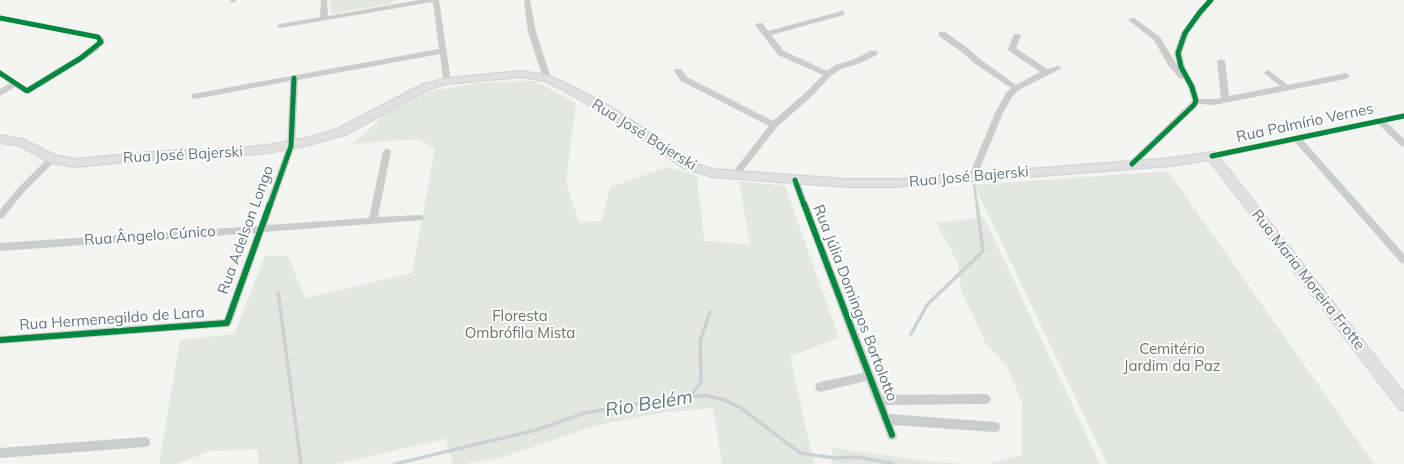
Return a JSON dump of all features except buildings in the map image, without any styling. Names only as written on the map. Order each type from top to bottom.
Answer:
[{"type":"main road","name":"Rua José Bajerski","points":[[0,139],[23,143],[52,159],[74,163],[90,163],[145,156],[240,152],[291,146],[341,132],[418,90],[447,82],[509,74],[532,75],[547,78],[600,106],[645,135],[687,165],[712,173],[795,180],[873,184],[972,178],[1132,164]]},
{"type":"main road","name":"Rua Palmírio Vernes","points":[[1132,164],[1188,160],[1212,156]]},
{"type":"main road","name":"Rua Maria Moreira Frotte","points":[[1212,156],[1404,404]]},
{"type":"street","points":[[324,0],[324,18]]},
{"type":"street","points":[[280,26],[431,0]]},
{"type":"street","points":[[436,0],[447,82]]},
{"type":"street","points":[[527,0],[532,32],[547,78]]},
{"type":"street","points":[[1132,164],[1194,105],[1196,101],[1192,87],[1178,59],[1180,45],[1193,20],[1211,0]]},
{"type":"street","points":[[766,34],[842,13]]},
{"type":"street","points":[[0,18],[98,37],[100,39],[99,44],[94,49],[28,91],[0,73]]},
{"type":"street","points":[[1132,20],[1157,39],[1171,63],[1192,87]]},
{"type":"street","points":[[759,25],[781,53],[828,74]]},
{"type":"street","points":[[942,34],[1016,88]]},
{"type":"street","points":[[1017,36],[1012,49],[1046,72]]},
{"type":"street","points":[[195,96],[443,51]]},
{"type":"street","points":[[735,175],[774,125],[808,95],[828,74],[838,67],[855,62],[874,53]]},
{"type":"street","points":[[1220,61],[1225,99]]},
{"type":"street","points":[[972,178],[1004,103],[1016,88],[1046,72],[1058,68]]},
{"type":"street","points":[[678,71],[684,78],[774,125]]},
{"type":"street","points":[[1268,72],[1286,88]]},
{"type":"street","points":[[1196,101],[1214,102],[1346,76]]},
{"type":"street","name":"Rua Adelson Longo","points":[[226,323],[291,146],[294,78]]},
{"type":"street","points":[[0,94],[15,83]]},
{"type":"street","name":"Rua Palmírio Vernes","points":[[1212,156],[1404,116]]},
{"type":"street","points":[[1380,121],[1404,144]]},
{"type":"street","points":[[1296,138],[1404,260]]},
{"type":"street","points":[[373,221],[387,151]]},
{"type":"street","points":[[0,216],[21,190],[52,159]]},
{"type":"street","name":"Rua Júlia Domingos Bortolotto","points":[[795,180],[892,435]]},
{"type":"street","name":"Rua Ângelo Cúnico","points":[[0,247],[420,218]]},
{"type":"street","name":"Rua Hermenegildo de Lara","points":[[0,340],[226,323]]},
{"type":"street","points":[[820,387],[870,376]]},
{"type":"street","points":[[878,400],[986,399]]},
{"type":"street","points":[[886,418],[995,427]]},
{"type":"street","points":[[0,452],[145,442]]},
{"type":"green space","points":[[331,0],[393,0],[394,3],[331,14]]},
{"type":"green space","name":"Floresta Ombrófila Mista","points":[[534,81],[576,103],[566,183],[579,222],[601,221],[610,187],[668,167],[697,176],[704,241],[750,244],[739,181],[785,186],[839,338],[790,356],[814,464],[722,464],[713,408],[667,412],[594,426],[497,459],[462,464],[453,464],[446,439],[335,464],[259,464],[257,449],[210,451],[177,464],[159,464],[180,340],[234,334],[265,256],[288,256],[305,298],[412,273],[435,148],[416,139],[352,144],[387,113],[432,91],[478,83]]},
{"type":"green space","name":"Cemitério Jardim da Paz","points":[[1168,171],[1374,464],[1107,464],[974,185]]},
{"type":"green space","points":[[984,217],[1100,464],[987,464],[1022,455],[1022,403],[1007,366],[986,344],[961,290],[958,263],[936,223]]},
{"type":"green space","points":[[832,448],[935,462],[972,464],[833,464]]},
{"type":"waterway","points":[[974,185],[977,205]]},
{"type":"waterway","points":[[911,334],[927,305],[983,251],[977,204]]},
{"type":"waterway","points":[[278,292],[301,464]]},
{"type":"waterway","points":[[690,397],[701,382],[700,341],[710,312]]},
{"type":"waterway","name":"Rio Belém","points":[[690,397],[705,395],[725,400],[741,408],[800,453],[834,458],[858,457],[893,464]]},
{"type":"waterway","name":"Rio Belém","points":[[395,464],[536,430],[585,413],[690,397]]},
{"type":"cycle path","points":[[1132,164],[1194,105],[1196,101],[1192,87],[1181,67],[1178,53],[1185,33],[1200,12],[1211,0]]},
{"type":"cycle path","points":[[0,18],[98,37],[101,42],[81,58],[27,91],[0,73]]},
{"type":"cycle path","points":[[0,340],[227,323],[291,146],[294,78]]},
{"type":"cycle path","points":[[1212,156],[1404,116]]},
{"type":"cycle path","points":[[795,180],[892,435]]}]
